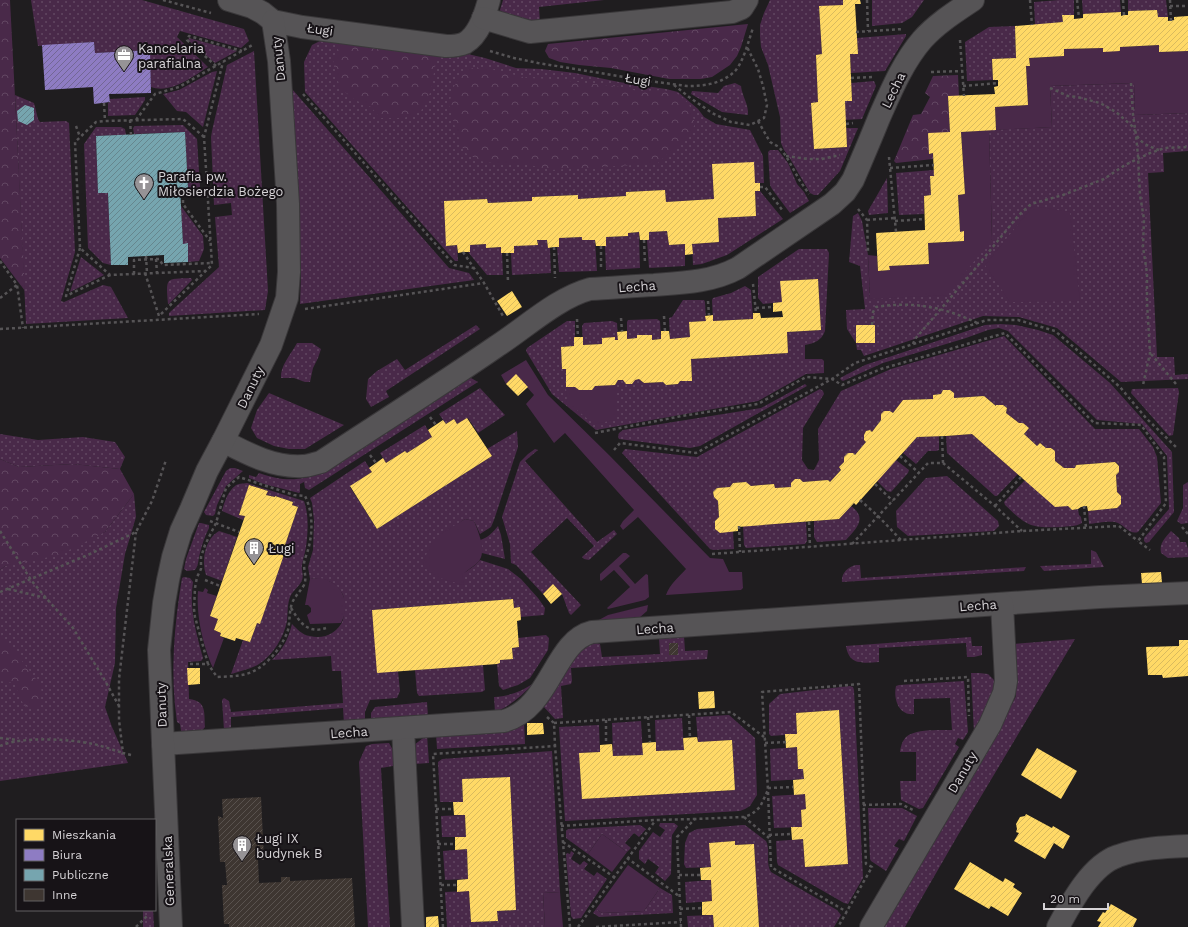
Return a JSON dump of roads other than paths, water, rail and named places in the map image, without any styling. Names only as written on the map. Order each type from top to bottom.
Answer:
[{"type":"street","name":"Ługi","points":[[229,0],[252,7],[273,21],[302,27],[446,46],[456,46],[478,23]]},
{"type":"street","points":[[478,23],[530,32],[692,8],[732,12],[742,8],[747,0]]},
{"type":"street","name":"Lecha","points":[[224,441],[266,462],[291,466],[304,466],[321,462],[478,360],[548,310],[578,292],[590,289],[714,278],[738,268],[832,204],[844,192],[853,180],[889,94],[915,50],[923,39],[941,22],[973,0]]},
{"type":"street","name":"Danuty","points":[[163,744],[159,650],[164,603],[173,557],[181,531],[207,471],[224,441],[271,345],[287,298],[289,272],[288,204],[279,61],[273,21]]},
{"type":"street","name":"Lecha","points":[[163,744],[504,721],[512,719],[527,709],[541,693],[573,643],[585,634],[592,632],[1100,597],[1188,593]]},
{"type":"street","name":"Danuty","points":[[871,927],[990,725],[1004,693],[1006,681],[1002,604]]},
{"type":"street","points":[[403,728],[413,927]]},
{"type":"street","name":"Generalska","points":[[163,744],[170,927]]},
{"type":"street","points":[[1058,927],[1089,877],[1112,859],[1117,856],[1141,850],[1188,846]]},
{"type":"place","name":"Kancelaria parafialna","points":[[124,72]]},
{"type":"place","name":"Parafia pw. Miłosierdzia Bożego","points":[[144,200]]},
{"type":"place","name":"Ługi","points":[[254,565]]},
{"type":"place","name":"Ługi IX budynek B","points":[[242,862]]}]
